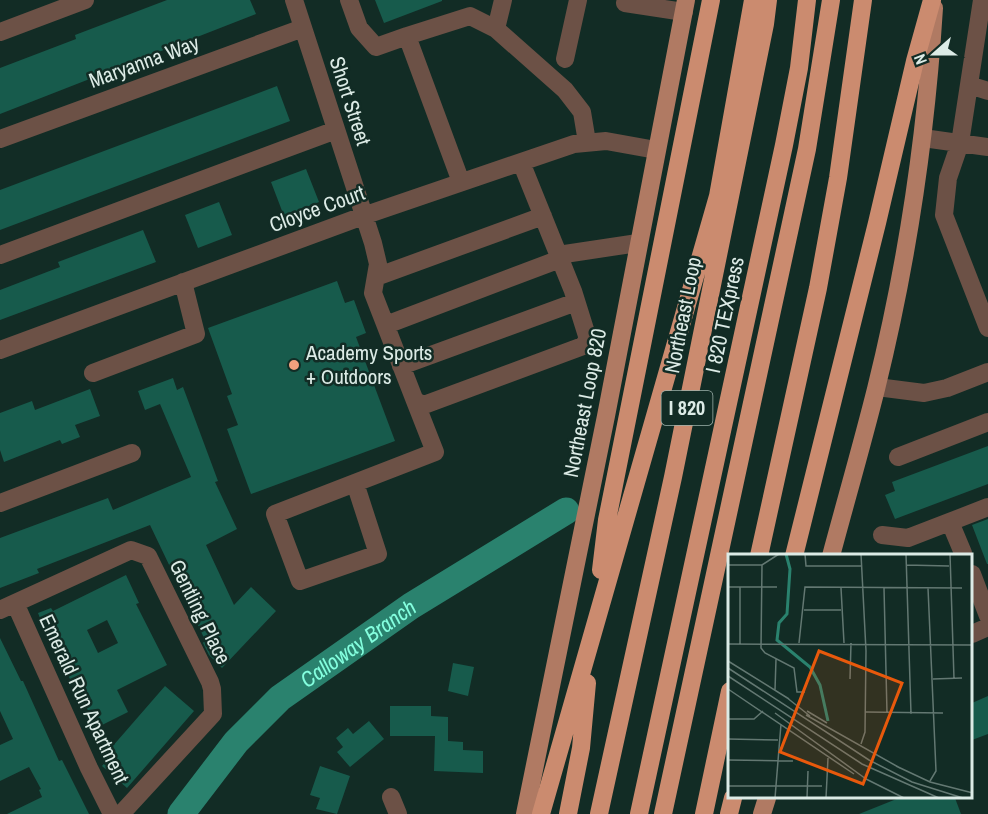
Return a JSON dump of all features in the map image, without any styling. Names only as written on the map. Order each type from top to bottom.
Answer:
[{"type":"highway","points":[[568,814],[581,748],[607,520],[711,0]]},
{"type":"highway","points":[[541,814],[718,196],[753,0]]},
{"type":"highway","name":"Northeast Loop","points":[[599,814],[673,477],[768,0]]},
{"type":"highway","name":"I 820 TEXpress","points":[[639,814],[784,145],[799,68],[807,0]]},
{"type":"highway","points":[[663,814],[807,149],[831,0]]},
{"type":"highway","points":[[759,554],[818,288],[838,178],[863,0]]},
{"type":"highway","points":[[794,554],[915,61],[933,0]]},
{"type":"highway","points":[[704,814],[728,700]]},
{"type":"highway","points":[[729,814],[733,799]]},
{"type":"main road","points":[[832,554],[877,387],[903,261],[923,138],[933,0]]},
{"type":"main road","name":"Northeast Loop 820","points":[[525,814],[606,416],[685,6]]},
{"type":"main road","points":[[762,814],[767,799]]},
{"type":"street","points":[[0,32],[85,0]]},
{"type":"street","name":"Short Street","points":[[294,0],[373,243],[378,264],[373,293],[435,452],[355,483]]},
{"type":"street","points":[[349,0],[359,28],[376,47],[470,16],[496,29],[565,90],[582,112],[587,142]]},
{"type":"street","points":[[496,29],[503,0]]},
{"type":"street","points":[[565,59],[578,0]]},
{"type":"street","points":[[626,0],[625,3],[685,6]]},
{"type":"street","points":[[984,3],[982,44],[969,85],[960,143],[948,178],[944,215],[988,328]]},
{"type":"street","name":"Maryanna Way","points":[[0,139],[303,28]]},
{"type":"street","points":[[407,36],[461,182]]},
{"type":"street","points":[[969,85],[988,91]]},
{"type":"street","points":[[0,255],[336,130]]},
{"type":"street","points":[[923,138],[988,147]]},
{"type":"street","name":"Cloyce Court","points":[[0,350],[363,216],[574,144],[606,141],[656,150]]},
{"type":"street","points":[[415,401],[424,405],[583,346],[588,339],[559,257],[521,162]]},
{"type":"street","points":[[376,277],[543,216]]},
{"type":"street","points":[[386,325],[559,257],[639,243]]},
{"type":"street","points":[[93,373],[196,334],[183,282]]},
{"type":"street","points":[[401,366],[576,302]]},
{"type":"street","points":[[877,387],[924,393],[947,388],[988,372]]},
{"type":"street","points":[[898,458],[988,422]]},
{"type":"street","points":[[0,503],[132,453]]},
{"type":"street","points":[[355,483],[378,554],[300,581],[275,514],[355,483]]},
{"type":"street","points":[[882,535],[908,538],[988,507]]},
{"type":"street","points":[[950,522],[961,554]]},
{"type":"street","name":"Gentling Place","points":[[7,607],[130,550],[148,556],[157,572],[210,682],[213,714],[121,814]]},
{"type":"street","points":[[973,577],[988,616]]},
{"type":"street","name":"Emerald Run Apartment","points":[[7,607],[112,814]]},
{"type":"street","points":[[973,634],[988,627]]},
{"type":"street","points":[[390,797],[398,814]]},
{"type":"building","points":[[167,0],[250,0],[256,14],[0,114],[0,68],[76,39],[75,35]]},
{"type":"building","points":[[375,0],[442,0],[442,1],[384,23]]},
{"type":"building","points":[[277,86],[290,121],[0,230],[0,190]]},
{"type":"building","points":[[306,169],[319,202],[284,216],[271,182]]},
{"type":"building","points":[[219,202],[232,235],[198,248],[185,215]]},
{"type":"building","points":[[143,230],[156,262],[0,320],[0,290],[60,267],[58,262]]},
{"type":"building","name":"Academy Sports + Outdoors","points":[[337,281],[345,303],[354,300],[366,333],[356,337],[395,441],[251,494],[227,429],[238,425],[227,396],[232,394],[208,328]]},
{"type":"building","points":[[173,378],[177,390],[183,387],[218,481],[215,482],[237,529],[206,545],[234,605],[251,587],[276,611],[222,668],[209,655],[203,643],[205,640],[150,525],[37,569],[39,573],[0,588],[0,538],[108,498],[113,510],[191,477],[160,404],[145,410],[138,391]]},
{"type":"building","points":[[90,389],[100,416],[75,425],[80,437],[62,444],[60,440],[4,462],[0,450],[0,413],[32,401],[35,410]]},
{"type":"building","points":[[988,446],[988,484],[895,519],[885,495],[895,491],[892,482]]},
{"type":"building","points":[[988,519],[988,564],[987,564],[972,525]]},
{"type":"building","points":[[126,575],[139,603],[136,604],[167,665],[117,690],[128,712],[96,728],[85,704],[88,703],[77,681],[72,683],[67,673],[72,670],[63,650],[54,654],[38,613],[51,608],[53,611]],"holes":[[[107,620],[118,643],[98,653],[87,630]]]},
{"type":"building","points":[[0,638],[23,681],[59,761],[62,760],[89,814],[7,814],[42,797],[39,790],[41,789],[29,767],[0,781],[0,745],[13,739],[0,711]]},
{"type":"building","points":[[453,663],[474,667],[468,696],[448,691]]},
{"type":"building","points":[[165,686],[194,711],[127,788],[102,766],[109,758],[105,755]]},
{"type":"building","points":[[988,696],[988,734],[973,740],[973,703]]},
{"type":"building","points":[[390,706],[431,706],[431,716],[448,717],[448,741],[463,742],[463,750],[483,751],[483,773],[434,771],[435,736],[390,736]]},
{"type":"building","points":[[369,721],[384,739],[350,767],[337,752],[343,747],[336,738],[348,728],[353,734]]},
{"type":"building","points":[[320,766],[350,776],[337,814],[316,809],[320,798],[310,795]]},
{"type":"building","points":[[896,799],[955,799],[961,814],[859,814]]},
{"type":"waterway","name":"Calloway Branch","points":[[181,814],[236,742],[280,698],[411,606],[566,511]]},
{"type":"place","name":"Academy Sports + Outdoors","points":[[294,365]]}]
